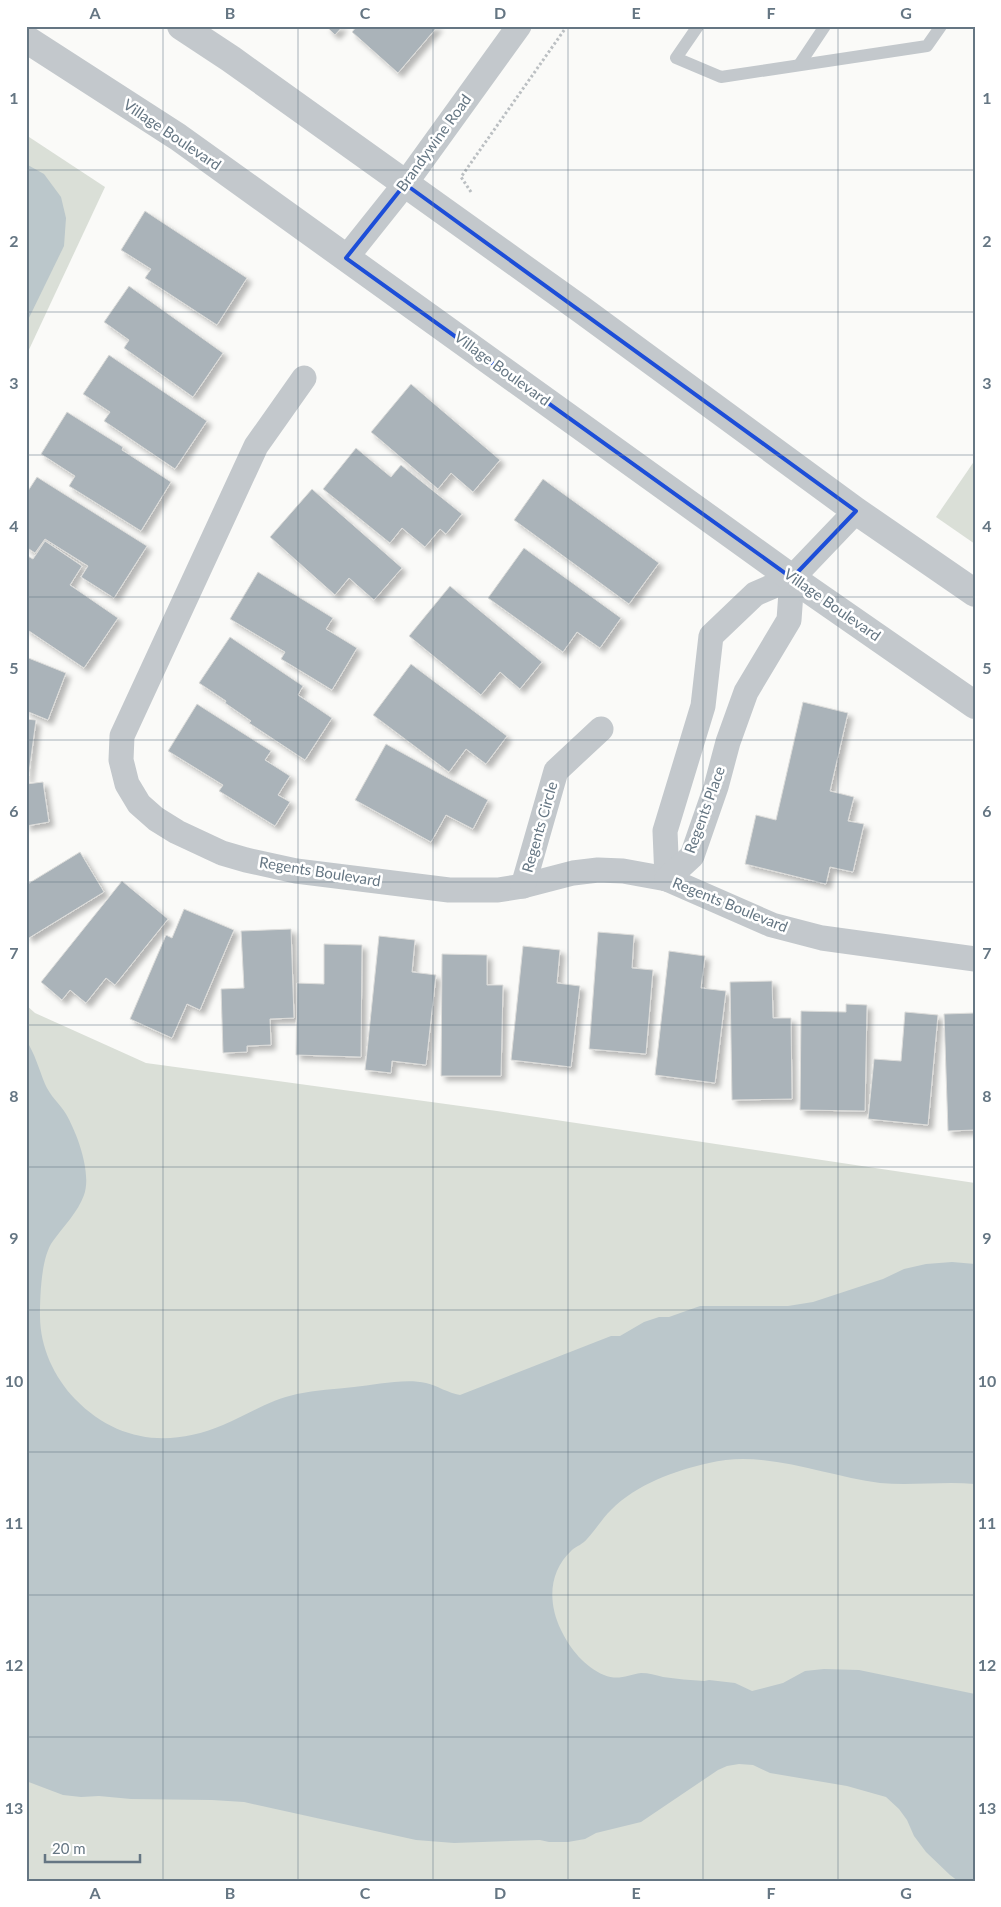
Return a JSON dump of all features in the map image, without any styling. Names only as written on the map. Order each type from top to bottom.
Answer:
[{"type":"street","points":[[181,26],[231,59],[582,310],[856,511],[975,594]]},
{"type":"street","name":"Brandywine Road","points":[[346,258],[405,184],[519,26]]},
{"type":"street","name":"Village Boulevard","points":[[26,39],[178,137],[792,578],[975,705]]},
{"type":"street","name":"Regents Boulevard","points":[[304,378],[256,446],[122,736],[121,760],[127,784],[139,804],[156,819],[177,832],[246,860],[296,871],[448,890],[490,890],[523,886],[573,873],[623,870],[667,879],[772,925],[822,938],[975,959]]},
{"type":"street","name":"Regents Place","points":[[667,879],[665,831],[703,706],[711,636],[755,594],[792,578],[856,511]]},
{"type":"street","name":"Regents Place","points":[[667,879],[692,856],[746,692],[789,620],[792,578]]},
{"type":"street","name":"Regents Circle","points":[[523,886],[556,771],[602,729]]},
{"type":"lane","points":[[698,26],[676,58],[721,77],[926,46],[941,26]]},
{"type":"lane","points":[[799,65],[825,26]]},
{"type":"path","points":[[472,195],[461,177],[567,26]]},
{"type":"highlighted area","points":[[405,184],[856,511],[792,578],[346,258]]},
{"type":"shaded area","points":[[26,135],[105,187],[26,356]]},
{"type":"shaded area","points":[[26,164],[44,174],[61,197],[66,218],[64,246],[26,324]]},
{"type":"shaded area","points":[[975,460],[975,544],[936,517]]},
{"type":"shaded area","points":[[26,1005],[35,1013],[146,1063],[497,1111],[975,1183],[975,1881],[26,1881]]},
{"type":"shaded area","points":[[26,1040],[47,1088],[66,1114],[75,1132],[85,1165],[86,1176],[84,1195],[74,1213],[53,1241],[46,1257],[41,1288],[40,1316],[46,1350],[55,1371],[75,1399],[108,1424],[144,1437],[183,1437],[203,1432],[278,1400],[297,1394],[318,1391],[409,1381],[426,1383],[460,1395],[611,1336],[620,1336],[644,1322],[659,1317],[669,1317],[700,1306],[788,1306],[813,1302],[883,1279],[904,1269],[926,1264],[952,1262],[975,1264],[975,1484],[880,1483],[773,1461],[751,1459],[730,1460],[696,1466],[644,1486],[611,1510],[585,1541],[572,1550],[558,1568],[552,1599],[561,1630],[574,1650],[584,1662],[597,1672],[609,1677],[618,1678],[647,1673],[663,1677],[735,1683],[752,1691],[783,1683],[805,1671],[824,1669],[859,1670],[975,1694],[975,1881],[958,1881],[950,1875],[926,1852],[914,1836],[907,1820],[899,1809],[886,1797],[847,1786],[770,1773],[753,1765],[739,1764],[718,1770],[641,1822],[596,1833],[585,1839],[568,1842],[540,1840],[454,1843],[416,1840],[244,1802],[131,1799],[99,1796],[81,1797],[63,1795],[26,1781]]},
{"type":"building","points":[[326,26],[343,26],[335,35]]},
{"type":"building","points":[[357,26],[438,26],[398,73],[352,32]]},
{"type":"building","points":[[145,211],[247,278],[217,325],[145,278],[151,269],[121,250]]},
{"type":"building","points":[[129,286],[223,353],[193,397],[124,348],[129,340],[104,322]]},
{"type":"building","points":[[109,355],[207,421],[175,469],[104,421],[110,412],[83,394]]},
{"type":"building","points":[[411,384],[500,460],[473,492],[451,473],[438,489],[371,432]]},
{"type":"building","points":[[67,412],[123,447],[122,450],[171,482],[141,531],[69,486],[75,476],[41,454]]},
{"type":"building","points":[[356,448],[391,477],[401,465],[462,514],[446,534],[440,529],[425,547],[402,528],[390,543],[323,489]]},
{"type":"building","points":[[37,477],[147,546],[114,598],[81,577],[88,566],[45,539],[35,553],[26,547],[26,494]]},
{"type":"building","points":[[543,479],[659,563],[629,604],[514,520]]},
{"type":"building","points":[[312,489],[402,568],[374,600],[349,578],[335,595],[270,537]]},
{"type":"building","points":[[45,541],[82,566],[70,585],[118,618],[84,668],[26,629],[26,555],[33,559]]},
{"type":"building","points":[[524,548],[621,618],[600,648],[577,632],[563,652],[488,598]]},
{"type":"building","points":[[258,572],[333,618],[326,629],[357,648],[332,690],[281,659],[285,652],[230,619]]},
{"type":"building","points":[[450,586],[542,662],[520,689],[500,672],[481,695],[409,636]]},
{"type":"building","points":[[230,637],[303,686],[298,695],[332,718],[305,760],[249,723],[251,721],[199,683]]},
{"type":"building","points":[[26,657],[66,673],[48,720],[26,711]]},
{"type":"building","points":[[411,664],[507,736],[486,764],[466,749],[449,772],[373,715]]},
{"type":"building","points":[[803,702],[848,713],[830,791],[854,797],[848,821],[864,824],[853,872],[830,867],[826,884],[745,864],[756,815],[776,820]]},
{"type":"building","points":[[197,704],[271,751],[265,760],[290,776],[278,795],[290,802],[275,826],[219,791],[223,785],[168,751]]},
{"type":"building","points":[[26,719],[36,720],[28,780],[26,779]]},
{"type":"building","points":[[386,744],[488,800],[473,829],[446,815],[431,842],[355,800]]},
{"type":"building","points":[[43,782],[49,822],[26,826],[26,784]]},
{"type":"building","points":[[80,852],[104,892],[29,938],[26,934],[26,885]]},
{"type":"building","points":[[122,881],[168,919],[115,985],[106,978],[86,1003],[70,990],[62,1000],[41,982]]},
{"type":"building","points":[[184,909],[234,930],[200,1010],[187,1004],[172,1038],[130,1019],[166,935],[172,938]]},
{"type":"building","points":[[291,929],[294,1018],[270,1019],[271,1045],[247,1046],[247,1052],[223,1053],[221,989],[244,988],[241,931]]},
{"type":"building","points":[[598,932],[634,935],[632,968],[653,970],[646,1054],[589,1049]]},
{"type":"building","points":[[379,936],[415,940],[412,972],[436,975],[426,1065],[392,1061],[391,1073],[365,1070]]},
{"type":"building","points":[[324,944],[362,945],[361,1057],[296,1055],[297,983],[324,984]]},
{"type":"building","points":[[523,946],[560,950],[557,983],[580,986],[571,1067],[511,1060]]},
{"type":"building","points":[[669,951],[705,956],[701,988],[726,991],[715,1083],[655,1075]]},
{"type":"building","points":[[442,954],[487,955],[487,985],[503,985],[501,1076],[441,1076]]},
{"type":"building","points":[[772,981],[773,1018],[791,1018],[792,1099],[732,1100],[730,982]]},
{"type":"building","points":[[846,1004],[867,1005],[865,1111],[800,1110],[801,1011],[846,1012]]},
{"type":"building","points":[[905,1012],[938,1015],[928,1125],[868,1119],[874,1059],[901,1061]]},
{"type":"building","points":[[975,1013],[975,1130],[948,1131],[944,1014]]}]
